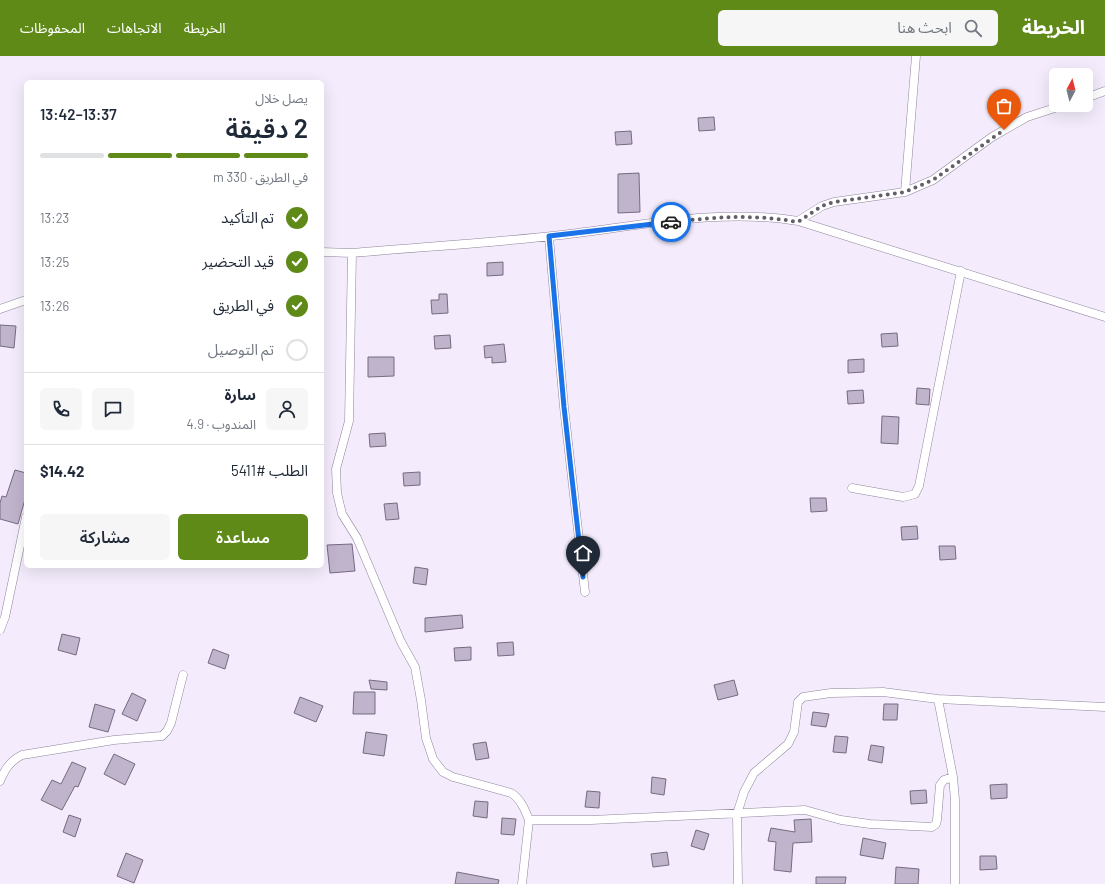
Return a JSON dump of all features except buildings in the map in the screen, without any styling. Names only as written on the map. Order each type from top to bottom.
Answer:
[{"type":"street","points":[[905,192],[916,56]]},
{"type":"street","points":[[1093,95],[1105,91]]},
{"type":"street","points":[[798,222],[822,206],[834,202],[905,192],[933,180],[992,137],[1027,117],[1049,110]]},
{"type":"street","points":[[324,252],[352,253],[549,236],[712,217],[746,215],[771,217],[798,222],[961,271],[1105,317]]},
{"type":"street","points":[[549,236],[564,407],[585,592]]},
{"type":"street","points":[[352,253],[349,421],[336,470],[337,492],[342,514],[357,538],[401,642],[415,667],[426,738],[433,759],[443,772],[453,777],[511,793],[518,797],[529,820],[522,884]]},
{"type":"street","points":[[852,488],[903,497],[916,494],[919,486],[961,271]]},
{"type":"street","points":[[0,309],[24,301]]},
{"type":"street","points":[[0,630],[5,617],[24,526]]},
{"type":"street","points":[[0,781],[9,764],[15,758],[22,755],[114,740],[162,736],[168,731],[171,723],[183,676]]},
{"type":"street","points":[[738,884],[737,814],[744,792],[754,773],[788,744],[794,732],[798,702],[803,697],[831,693],[883,692],[938,699],[1105,707]]},
{"type":"street","points":[[938,699],[953,777],[955,800],[954,884]]},
{"type":"street","points":[[529,820],[591,820],[806,810],[840,820],[870,824],[932,827],[936,824],[937,820],[940,785],[944,780],[953,777]]},
{"type":"way so far","points":[[671,222],[746,215],[771,217],[798,222],[822,206],[834,202],[890,196],[905,192],[933,180],[1004,130]]},
{"type":"route","points":[[583,577],[564,407],[549,236],[671,222]]}]
